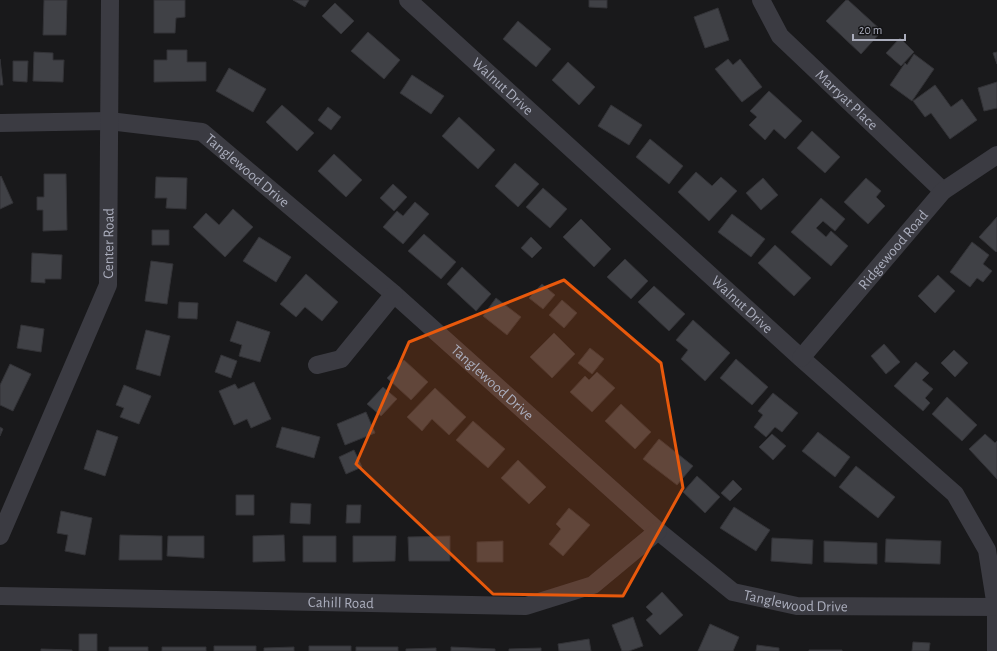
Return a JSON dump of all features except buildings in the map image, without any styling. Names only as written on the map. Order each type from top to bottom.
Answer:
[{"type":"street","name":"Center Road","points":[[0,536],[108,284],[110,0]]},
{"type":"street","name":"Walnut Drive","points":[[408,0],[801,358],[955,494],[987,550],[997,607],[996,651]]},
{"type":"street","name":"Marryat Place","points":[[761,0],[780,36],[943,191]]},
{"type":"street","name":"Tanglewood Drive","points":[[0,123],[108,121],[202,132],[394,294],[658,531],[733,592],[797,606],[997,607]]},
{"type":"street","name":"Ridgewood Road","points":[[801,358],[943,191],[997,155]]},
{"type":"street","points":[[317,365],[341,359],[394,294]]},
{"type":"street","name":"Cahill Road","points":[[0,596],[526,606],[593,585],[658,531]]},
{"type":"highlighted area","points":[[564,280],[661,363],[683,488],[623,596],[493,594],[356,464],[409,342]]}]
